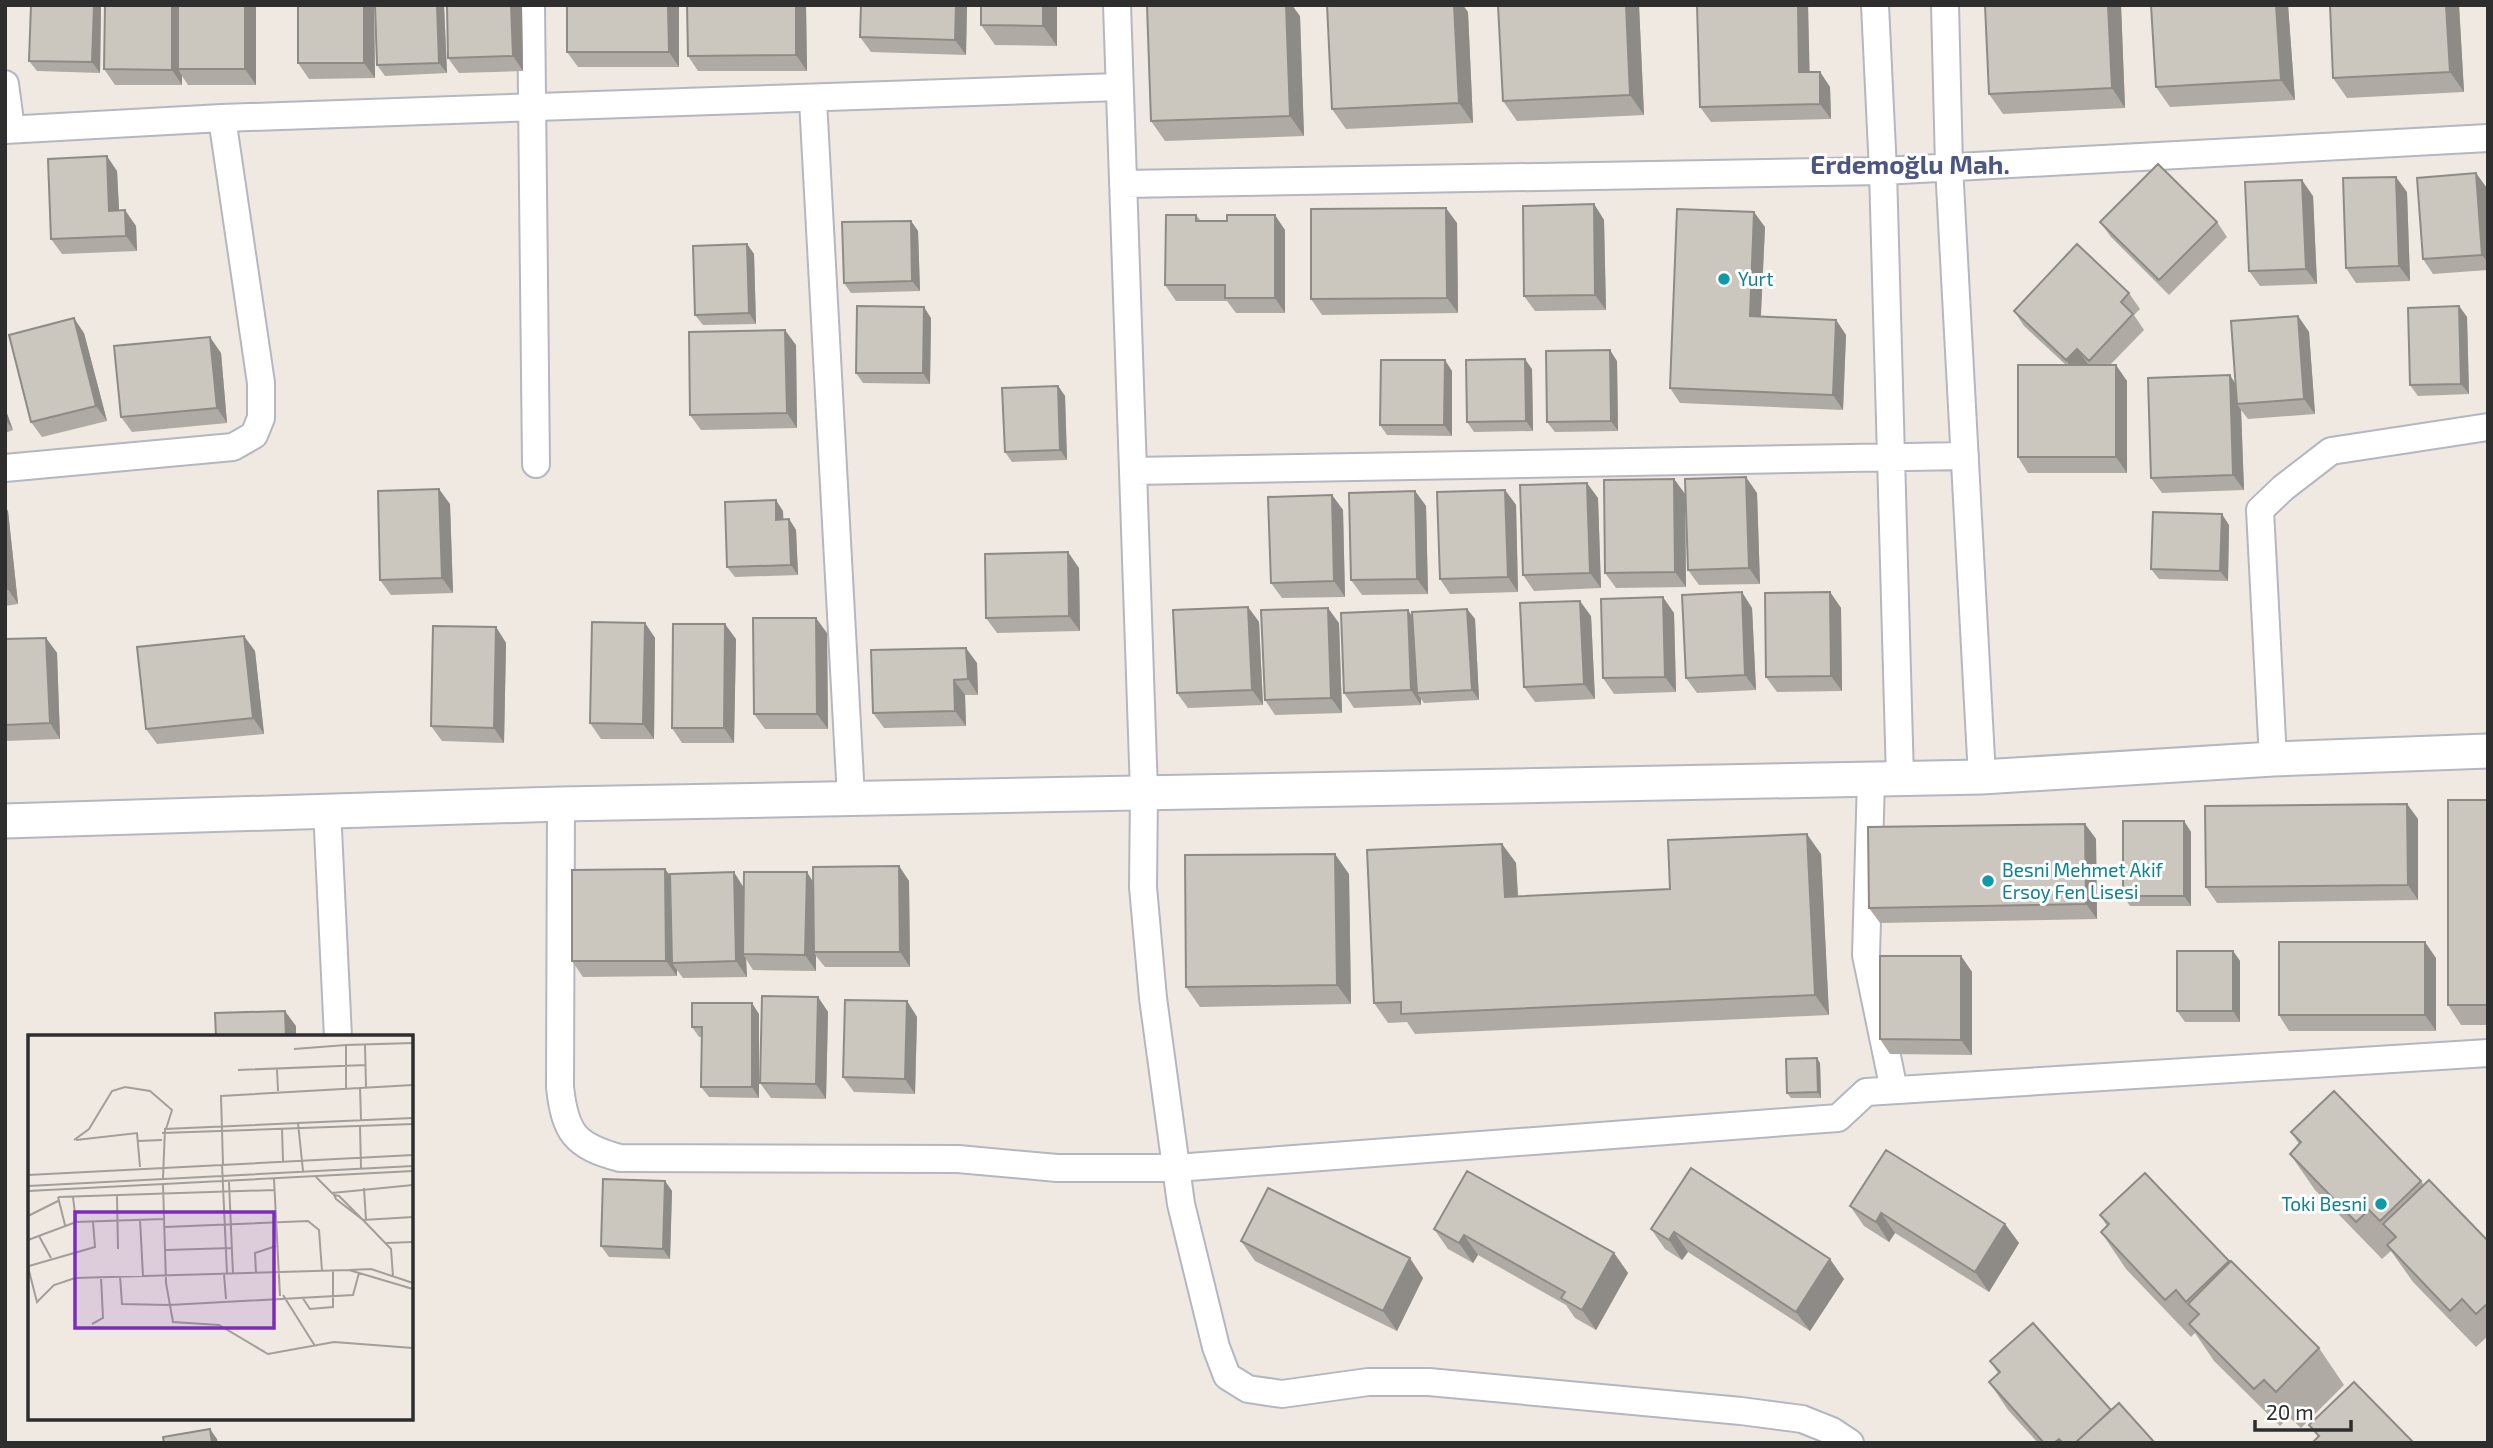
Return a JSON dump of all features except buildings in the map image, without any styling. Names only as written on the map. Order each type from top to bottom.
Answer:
[{"type":"street","points":[[531,5],[536,464]]},
{"type":"street","points":[[1117,5],[1144,792],[1143,887],[1153,998],[1181,1204],[1216,1348],[1227,1376],[1248,1389],[1282,1394],[1368,1382],[1429,1382],[1802,1419],[1832,1431],[1850,1443]]},
{"type":"street","points":[[1875,5],[1883,171],[1891,458],[1885,778],[1866,955],[1894,1090]]},
{"type":"street","points":[[1945,5],[1949,166],[1982,777]]},
{"type":"street","points":[[5,84],[8,129],[222,118],[814,100],[1119,87]]},
{"type":"street","points":[[814,100],[851,798]]},
{"type":"street","points":[[5,468],[233,447],[254,435],[261,418],[261,383],[222,118]]},
{"type":"street","points":[[1123,184],[1883,171],[2488,138]]},
{"type":"street","points":[[2273,759],[2260,510],[2331,451],[2488,427]]},
{"type":"street","points":[[1133,471],[1965,456]]},
{"type":"street","points":[[5,821],[327,809],[1982,777],[2273,759],[2488,751]]},
{"type":"street","points":[[561,804],[560,1087],[563,1114],[575,1137],[592,1151],[620,1158],[958,1159],[1057,1168],[1176,1168],[1838,1118],[1866,1092],[2488,1053]]},
{"type":"street","points":[[327,809],[338,1035]]},
{"type":"place","name":"Yurt","points":[[1724,279]]},
{"type":"place","name":"Besni Mehmet Akif Ersoy Fen Lisesi","points":[[1988,881]]},
{"type":"place","name":"Toki Besni","points":[[2381,1204]]},
{"type":"district","name":"Erdemoğlu Mah.","points":[[1910,165]]}]
